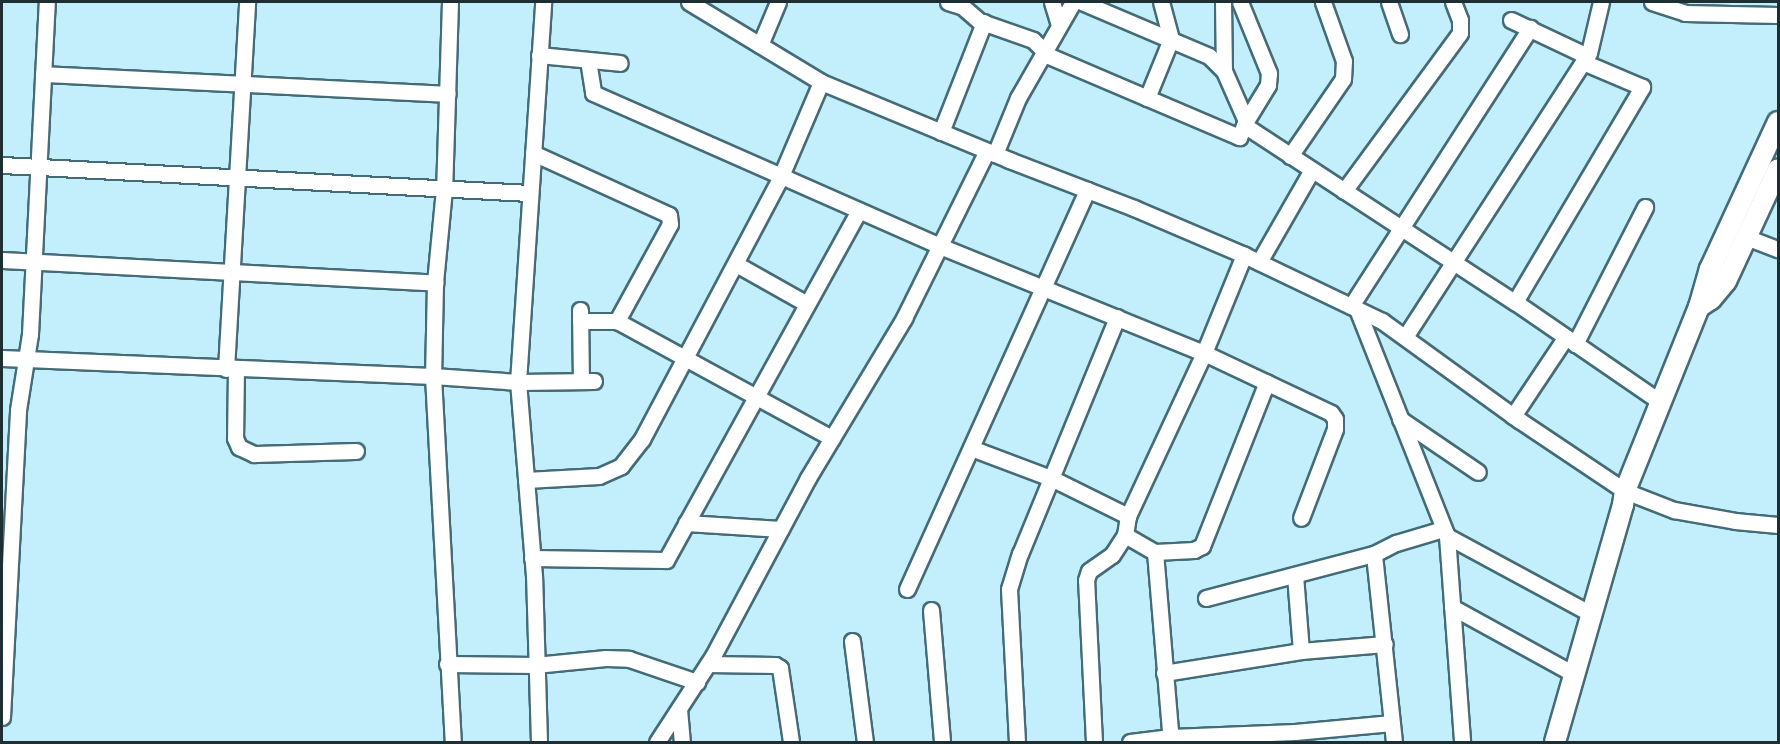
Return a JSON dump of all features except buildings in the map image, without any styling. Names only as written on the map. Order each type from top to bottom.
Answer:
[{"type":"street","points":[[2,717],[6,534],[18,410],[30,334],[47,2]]},
{"type":"street","points":[[247,2],[232,273],[231,369],[235,438],[239,447],[254,454],[356,451]]},
{"type":"street","points":[[450,2],[444,189],[435,283],[433,376],[453,742]]},
{"type":"street","points":[[539,742],[532,558],[518,382],[543,2]]},
{"type":"street","points":[[690,2],[821,82],[1244,255],[1382,321],[1513,416],[1625,490],[1674,510],[1734,521],[1779,525]]},
{"type":"street","points":[[760,45],[778,2]]},
{"type":"street","points":[[948,2],[963,7],[984,22],[1033,40],[1049,56],[1239,137],[1268,85],[1269,73],[1240,2]]},
{"type":"street","points":[[1052,2],[1059,25]]},
{"type":"street","points":[[657,742],[708,664],[832,438],[904,318],[1018,98],[1073,2]]},
{"type":"street","points":[[1082,2],[1209,56],[1224,71]]},
{"type":"street","points":[[1147,98],[1171,39],[1161,2]]},
{"type":"street","points":[[1223,2],[1224,71],[1245,123],[1290,156],[1515,302],[1662,404]]},
{"type":"street","points":[[1290,156],[1343,79],[1344,61],[1323,2]]},
{"type":"street","points":[[1389,2],[1400,34]]},
{"type":"street","points":[[1344,191],[1460,33],[1460,20],[1454,2]]},
{"type":"street","points":[[1405,337],[1585,59],[1601,2]]},
{"type":"street","points":[[1652,2],[1670,5],[1685,13],[1779,15]]},
{"type":"street","points":[[1511,20],[1642,87],[1515,302]]},
{"type":"street","points":[[940,132],[984,22]]},
{"type":"street","points":[[1354,308],[1401,229],[1530,28]]},
{"type":"street","points":[[539,54],[620,63]]},
{"type":"street","points":[[588,60],[593,93],[940,246],[1204,353],[1331,412],[1335,419],[1335,429],[1301,518]]},
{"type":"street","points":[[43,74],[448,94]]},
{"type":"street","points":[[526,480],[599,476],[621,466],[642,439],[781,176],[821,82]]},
{"type":"street","points":[[1555,742],[1623,504],[1625,490],[1662,404],[1699,308],[1710,268],[1779,122]]},
{"type":"street","points":[[533,153],[669,215],[670,224],[617,321]]},
{"type":"street","points":[[2,165],[530,193]]},
{"type":"street","points":[[1699,308],[1711,299],[1726,281],[1779,169]]},
{"type":"street","points":[[1259,262],[1312,170]]},
{"type":"street","points":[[908,589],[1087,190]]},
{"type":"street","points":[[1513,416],[1570,341],[1645,207]]},
{"type":"street","points":[[532,558],[666,560],[859,211]]},
{"type":"street","points":[[1746,237],[1779,249]]},
{"type":"street","points":[[1094,742],[1086,580],[1089,571],[1112,555],[1125,536],[1128,516],[1204,353],[1244,255]]},
{"type":"street","points":[[2,260],[435,283]]},
{"type":"street","points":[[736,264],[807,304]]},
{"type":"street","points":[[1354,308],[1445,533],[1462,742]]},
{"type":"street","points":[[2,358],[433,376],[518,382],[587,381],[580,316],[617,321],[687,357],[832,438]]},
{"type":"street","points":[[1017,742],[1009,589],[1020,555],[1053,479],[1117,317]]},
{"type":"street","points":[[1125,536],[1155,552],[1194,550],[1206,541],[1267,382]]},
{"type":"street","points":[[1400,419],[1478,472]]},
{"type":"street","points":[[971,448],[1053,479],[1128,516]]},
{"type":"street","points":[[686,523],[781,530]]},
{"type":"street","points":[[1206,598],[1374,554],[1396,543],[1445,533],[1591,614]]},
{"type":"street","points":[[1155,552],[1171,740]]},
{"type":"street","points":[[1374,554],[1394,742]]},
{"type":"street","points":[[1295,575],[1301,651]]},
{"type":"street","points":[[1452,607],[1574,674]]},
{"type":"street","points":[[931,610],[942,742]]},
{"type":"street","points":[[852,641],[865,742]]},
{"type":"street","points":[[1164,673],[1301,651],[1385,644]]},
{"type":"street","points":[[447,664],[535,665],[606,657],[629,659],[697,682]]},
{"type":"street","points":[[708,664],[775,665],[780,668],[791,742]]},
{"type":"street","points":[[679,709],[682,742]]},
{"type":"street","points":[[1130,742],[1295,737],[1392,723]]}]
